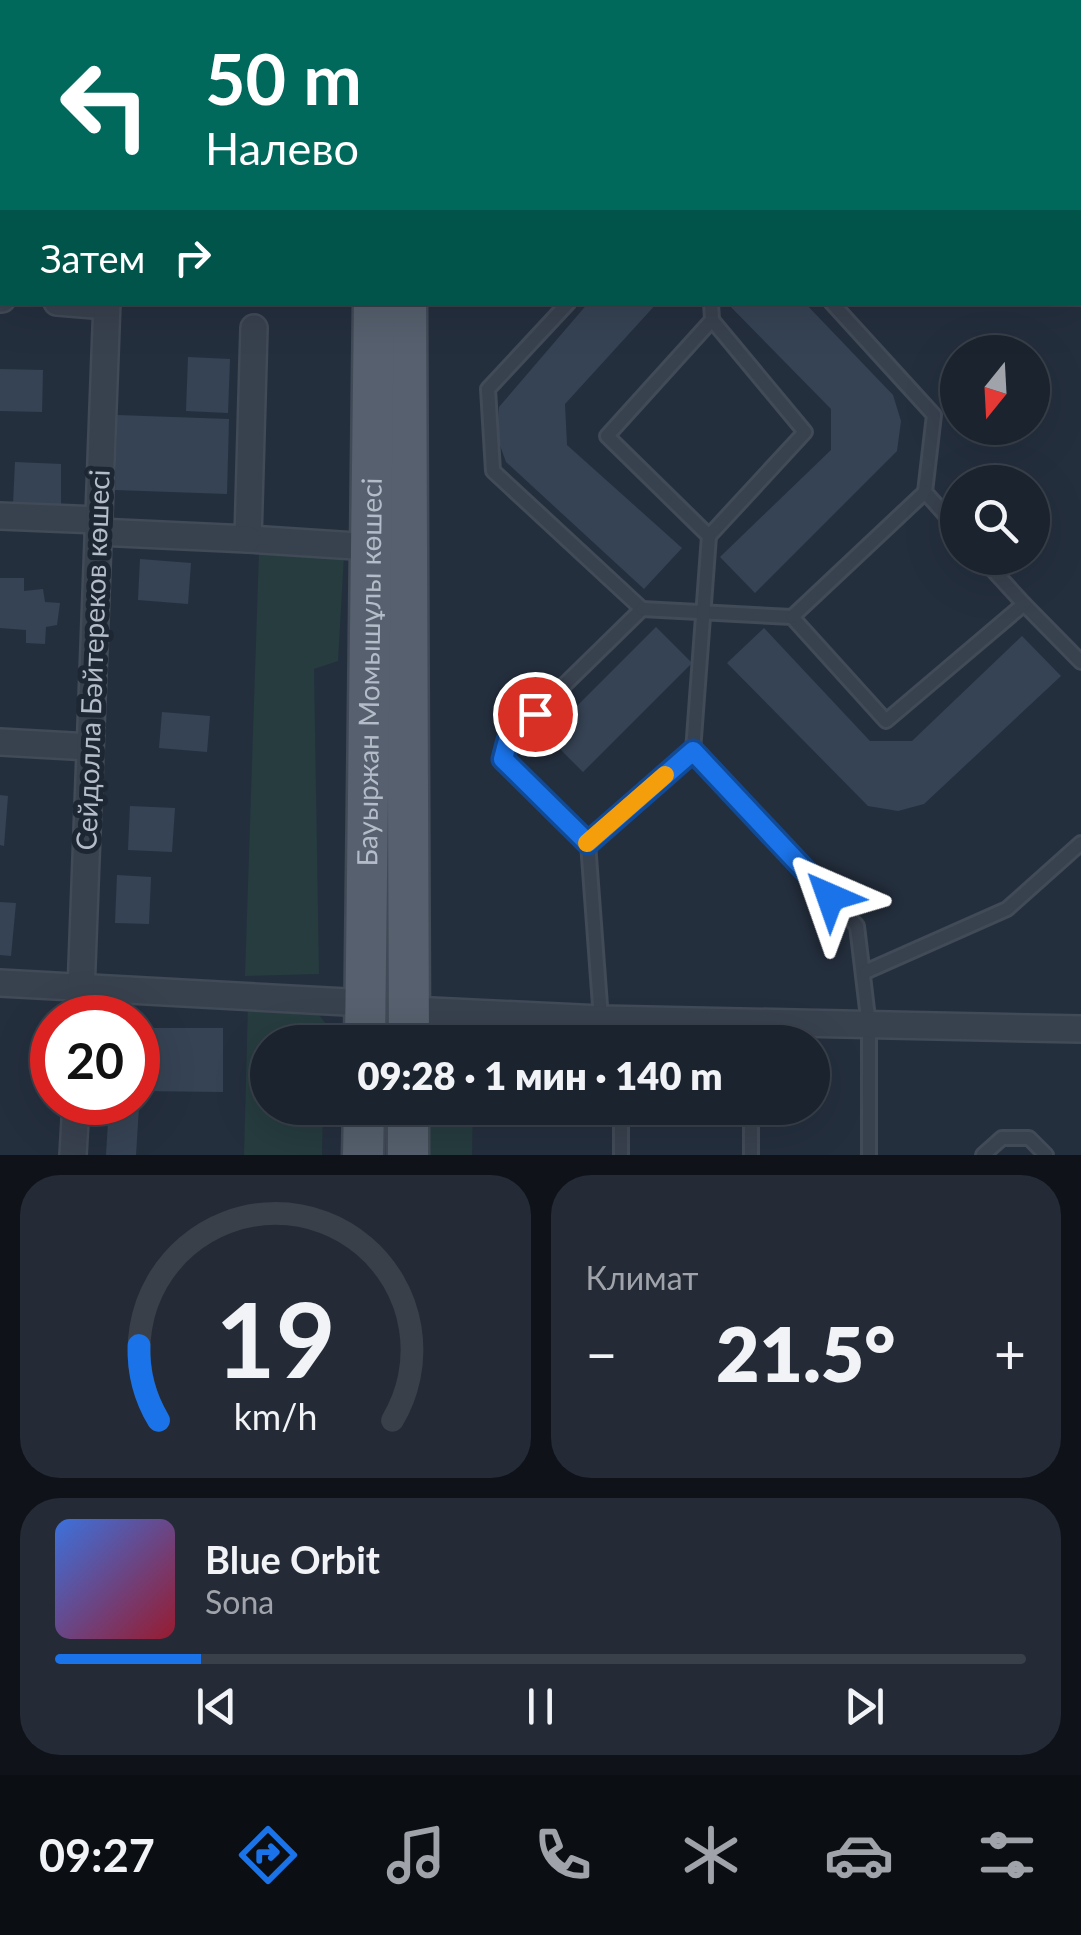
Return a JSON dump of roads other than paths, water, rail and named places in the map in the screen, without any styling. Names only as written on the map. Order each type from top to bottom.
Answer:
[{"type":"main road","name":"Бауыржан Момышұлы көшесі","points":[[365,1023],[374,305]]},
{"type":"main road","name":"Бауыржан Момышұлы көшесі","points":[[406,305],[409,1025]]},
{"type":"main road","points":[[363,1155],[364,1125]]},
{"type":"main road","points":[[408,1125],[408,1155]]},
{"type":"street","name":"Сейдолла Бәйтереков көшесі","points":[[81,995],[106,305]]},
{"type":"street","points":[[248,539],[254,328]]},
{"type":"street","points":[[0,516],[371,546]]},
{"type":"street","points":[[0,742],[90,747]]},
{"type":"street","points":[[0,984],[81,987],[365,1023]]},
{"type":"street","points":[[830,1028],[1081,1029]]},
{"type":"street","points":[[73,1155],[75,1125]]},
{"type":"lane","points":[[566,305],[488,388],[493,470],[642,610],[792,617],[886,721],[1024,604]]},
{"type":"lane","points":[[588,843],[693,751],[706,612],[708,536],[805,432],[712,320],[711,305]]},
{"type":"lane","points":[[792,617],[925,492],[934,415],[834,305]]},
{"type":"lane","points":[[708,536],[607,436],[712,320]]},
{"type":"lane","points":[[925,492],[940,509]]},
{"type":"lane","points":[[998,575],[1081,662]]},
{"type":"lane","points":[[616,1025],[588,843],[503,759],[508,740],[642,610]]},
{"type":"lane","points":[[693,751],[856,926],[869,1026],[869,1155]]},
{"type":"lane","points":[[865,972],[1008,909],[1081,843]]},
{"type":"lane","points":[[620,1155],[621,1125]]},
{"type":"lane","points":[[751,1125],[751,1155]]},
{"type":"lane","points":[[983,1155],[1002,1138],[1029,1138],[1046,1155]]}]
